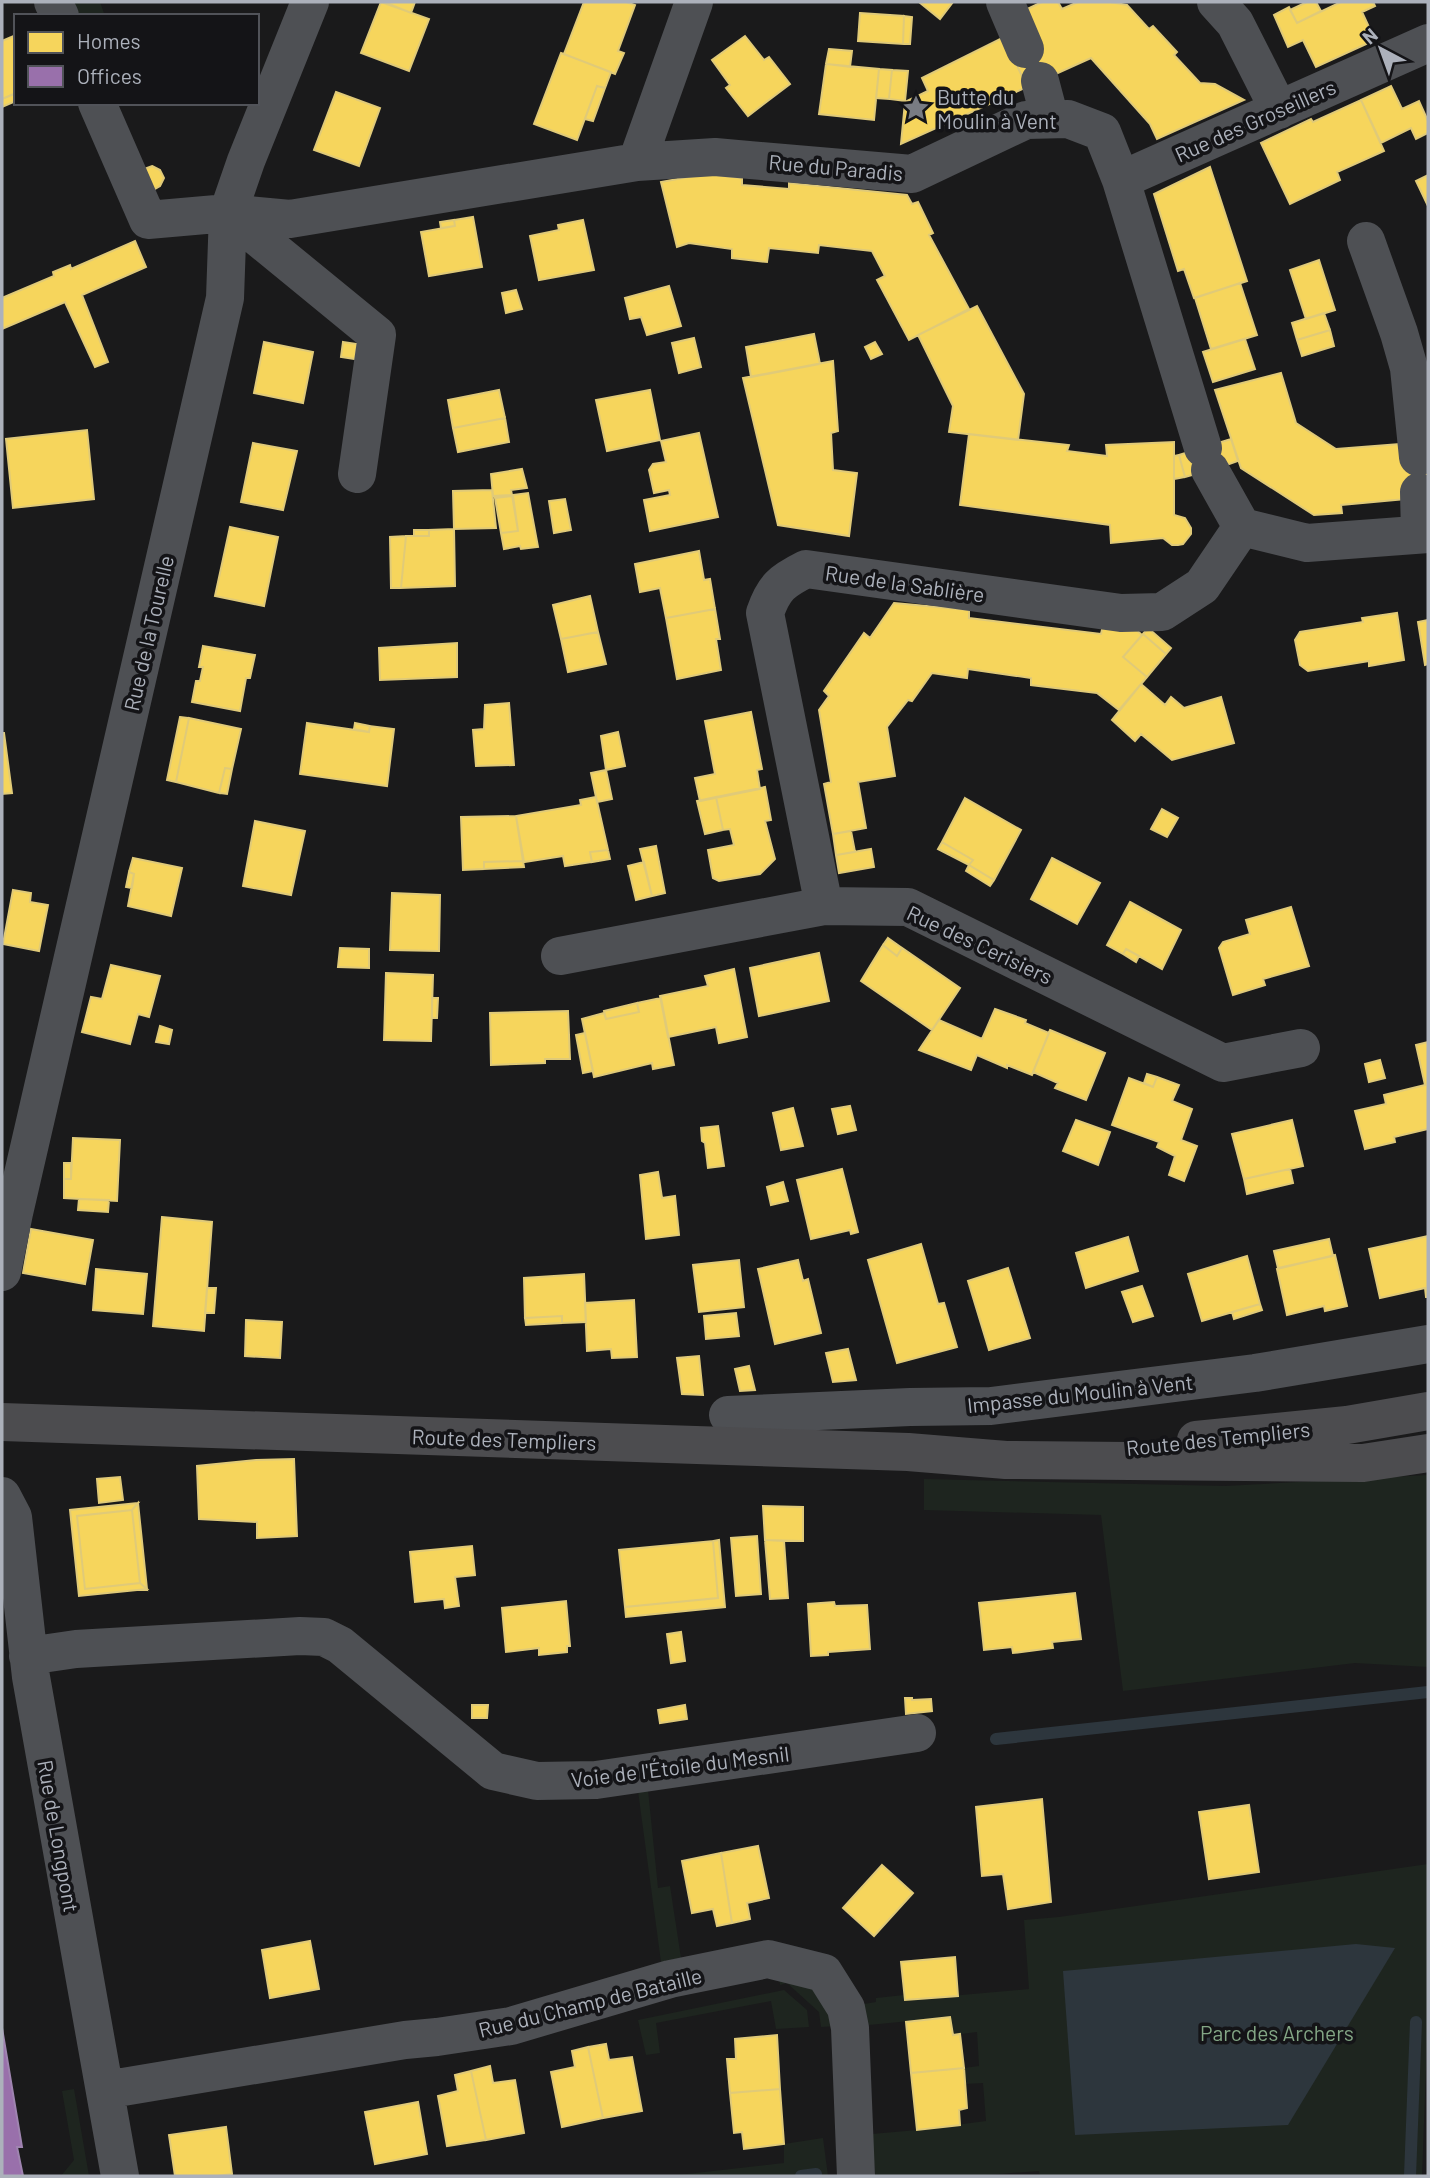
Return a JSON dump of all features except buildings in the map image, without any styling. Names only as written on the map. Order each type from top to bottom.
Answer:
[{"type":"main road","name":"Route des Templiers","points":[[1006,1460],[1346,1425],[1428,1411]]},
{"type":"main road","name":"Route des Templiers","points":[[2,1422],[895,1452],[1006,1460],[1363,1463],[1428,1453]]},
{"type":"street","name":"Rue de la Tourelle","points":[[2,1272],[225,298],[228,212],[310,2]]},
{"type":"street","points":[[637,162],[694,2]]},
{"type":"street","points":[[1005,2],[1051,119]]},
{"type":"street","points":[[1216,2],[1235,23],[1279,110]]},
{"type":"street","name":"Rue des Groseillers","points":[[1121,180],[1428,43]]},
{"type":"street","name":"Rue du Paradis","points":[[98,105],[148,220],[228,212],[290,219],[637,162],[715,157],[912,174],[1026,120],[1068,119],[1102,132],[1121,180],[1206,459],[1242,527]]},
{"type":"street","points":[[228,212],[377,335],[357,474]]},
{"type":"street","points":[[1242,527],[1307,542],[1424,534],[1409,368],[1366,241]]},
{"type":"street","name":"Rue de la Sablière","points":[[824,906],[765,613],[770,597],[778,586],[806,569],[1121,613],[1163,612],[1202,586],[1242,527]]},
{"type":"street","name":"Rue des Cerisiers","points":[[560,956],[824,906],[908,907],[1223,1063],[1301,1048]]},
{"type":"street","name":"Impasse du Moulin à Vent","points":[[728,1415],[991,1406],[1255,1373],[1428,1344]]},
{"type":"street","name":"Rue de Longpont","points":[[2,1496],[13,1517],[11,1602],[28,1656],[92,2074],[120,2176]]},
{"type":"street","name":"Voie de l'Étoile du Mesnil","points":[[28,1656],[76,1649],[300,1636],[324,1637],[340,1645],[493,1771],[537,1781],[596,1780],[917,1733]]},
{"type":"street","name":"Rue du Champ de Bataille","points":[[92,2074],[437,2038],[511,2026],[670,1979],[768,1959],[824,1973],[846,2008],[850,2028],[856,2176]]},
{"type":"green space","points":[[63,2],[100,2],[104,14],[65,14]]},
{"type":"green space","points":[[1428,1475],[1428,1667],[1355,1663],[1123,1691],[1101,1515],[924,1510],[924,1479],[1225,1486]]},
{"type":"green space","points":[[648,1790],[658,1888],[670,1886],[681,1958],[661,1962],[638,1791]]},
{"type":"green space","name":"Parc des Archers","points":[[1428,1864],[1428,2016],[1422,2176],[1040,2176],[1039,2171],[974,2176],[875,2176],[872,2134],[986,2121],[983,2083],[965,2084],[964,2068],[979,2066],[977,2032],[953,2035],[950,2017],[869,2025],[864,2004],[876,2002],[876,1998],[904,1995],[905,2000],[1029,1989],[1024,1920]]},
{"type":"green space","points":[[779,1976],[818,1987],[837,2026],[821,2027],[819,2012],[787,1983],[780,1985]]},
{"type":"green space","points":[[784,1990],[807,2010],[809,2027],[776,2029],[771,2001],[656,2023],[660,2053],[646,2055],[638,2020]]},
{"type":"green space","points":[[74,2089],[89,2176],[61,2176],[74,2160],[62,2091]]},
{"type":"green space","points":[[823,2138],[828,2176],[669,2176],[784,2163],[784,2144]]},
{"type":"shaded area","points":[[1356,1944],[1395,1948],[1288,2125],[1075,2135],[1063,1971]]},
{"type":"waterway","points":[[996,1739],[1428,1692]]},
{"type":"waterway","points":[[1410,2176],[1416,2022]]},
{"type":"waterway","points":[[801,2176],[816,2174]]},
{"type":"place","name":"Butte du Moulin à Vent","points":[[916,108]]}]
